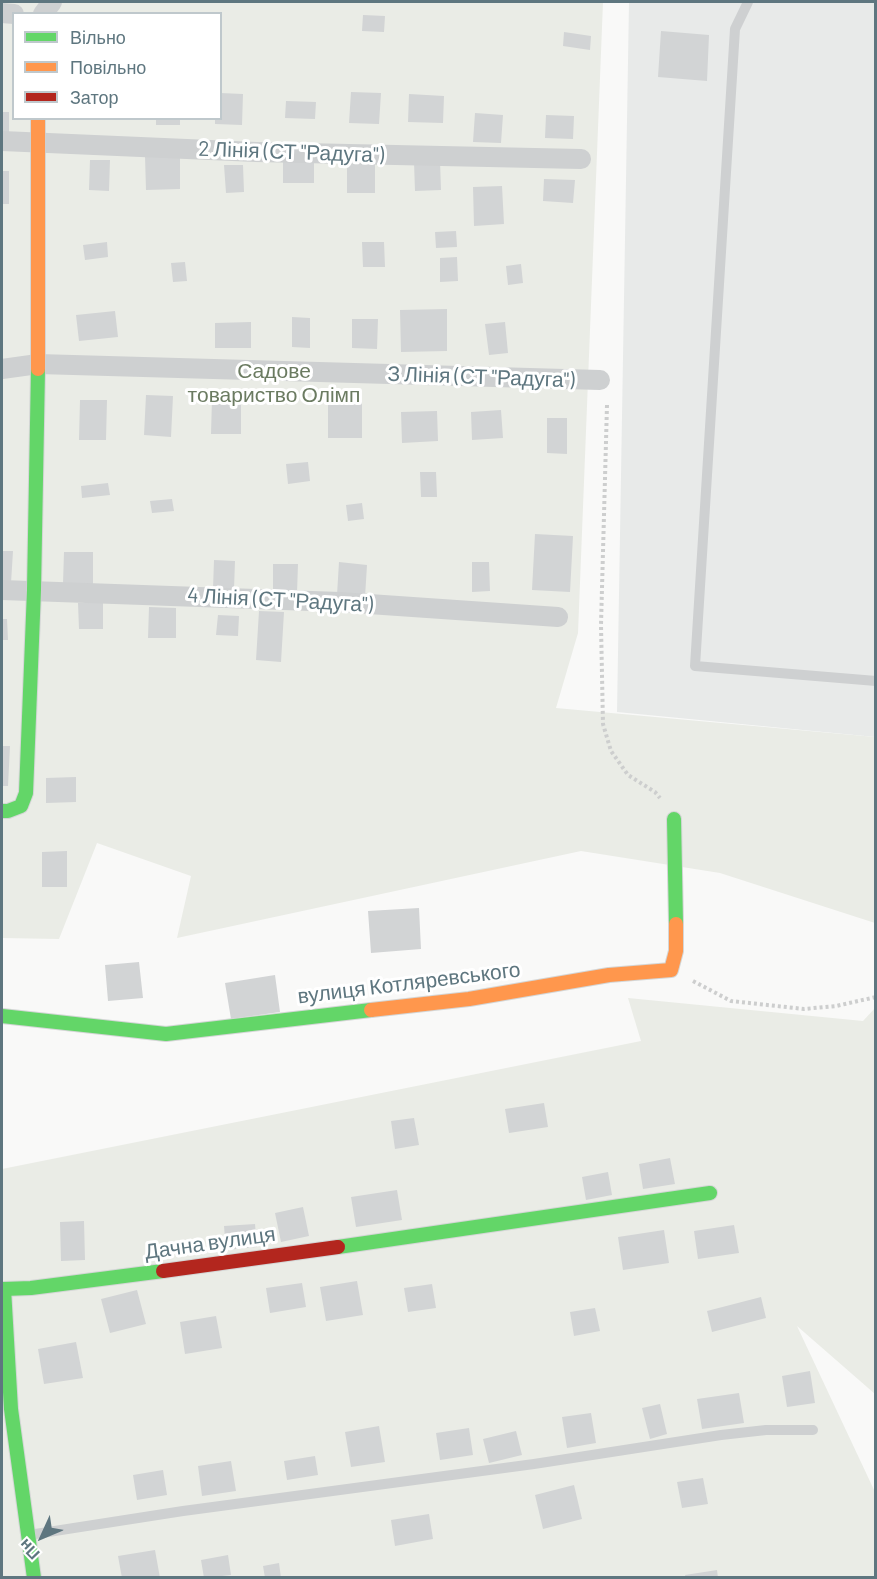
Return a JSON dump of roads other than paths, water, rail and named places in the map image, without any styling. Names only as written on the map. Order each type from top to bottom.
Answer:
[{"type":"street","points":[[2,811],[21,806],[26,793],[34,590],[38,364],[38,120]]},
{"type":"street","name":"2 Лінія (СТ \"Радуга\")","points":[[2,141],[256,152],[581,159]]},
{"type":"street","name":"З Лінія (СТ \"Радуга\")","points":[[2,369],[38,364],[600,380]]},
{"type":"street","name":"4 Лінія (СТ \"Радуга\")","points":[[2,590],[340,602],[558,617]]},
{"type":"street","name":"вулиця Котляревського","points":[[2,1016],[166,1034],[469,999],[609,975],[671,970],[676,951],[674,819]]},
{"type":"street","name":"Дачна вулиця","points":[[34,1578],[11,1409],[4,1289],[31,1288],[201,1266],[710,1193]]},
{"type":"lane","points":[[748,2],[735,28],[695,666],[876,681]]},
{"type":"lane","points":[[28,1535],[534,1464],[720,1435],[766,1430],[813,1430]]},
{"type":"park label","name":"Садове товариство Олімп","points":[[274,383]]}]
